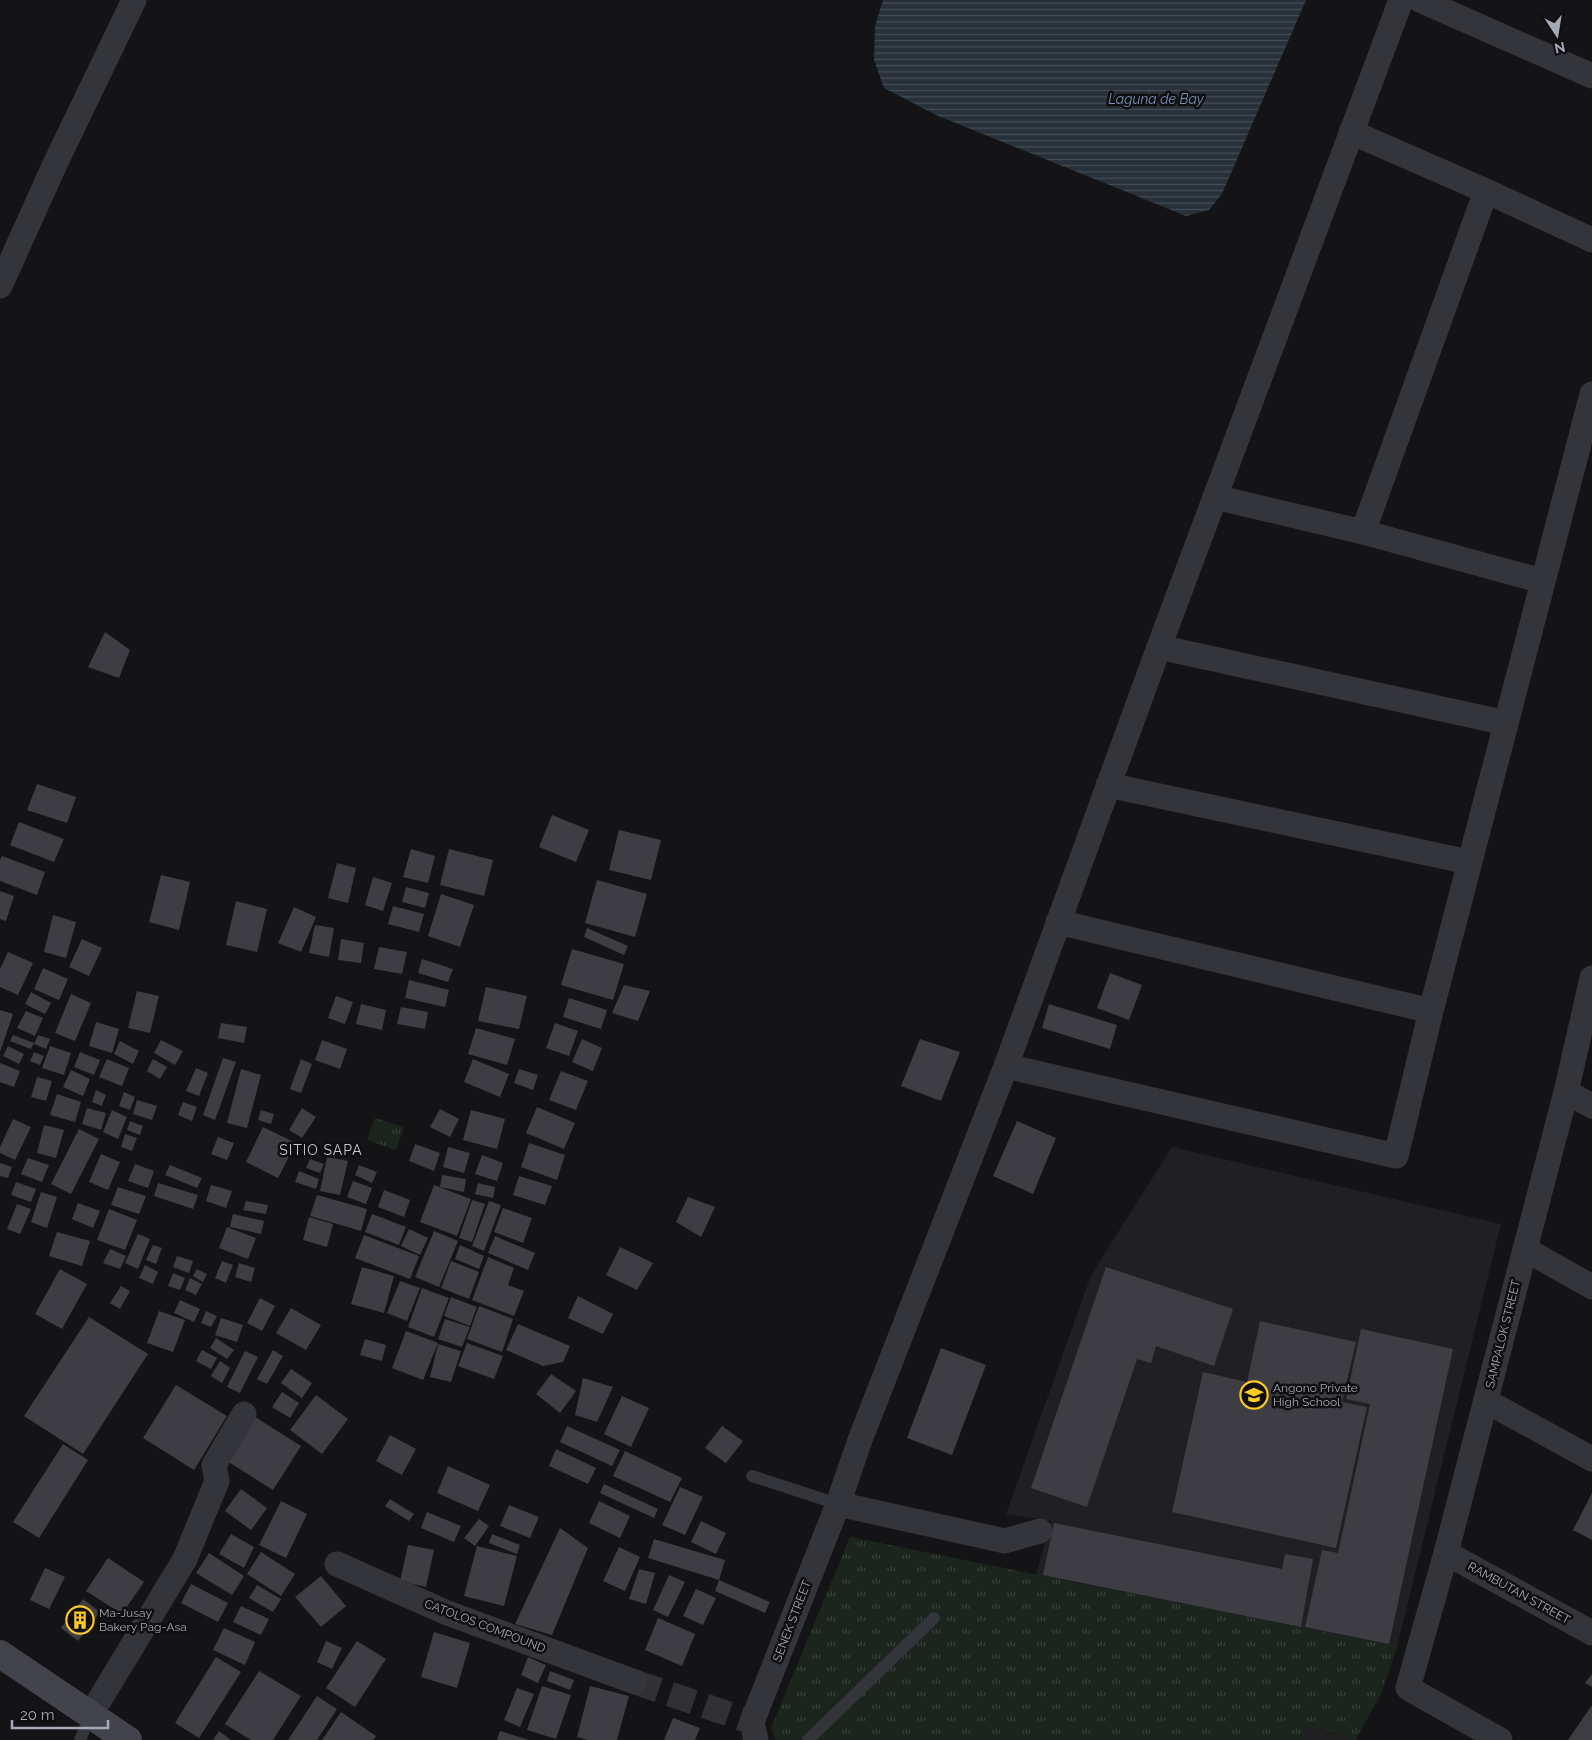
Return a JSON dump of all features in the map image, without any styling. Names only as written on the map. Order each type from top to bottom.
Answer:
[{"type":"main road","points":[[0,1654],[128,1740]]},
{"type":"street","points":[[0,286],[55,164],[134,0]]},
{"type":"street","name":"SENEK STREET","points":[[756,1740],[752,1722],[1006,1066],[1158,647],[1401,0]]},
{"type":"street","points":[[1420,0],[1592,76]]},
{"type":"street","points":[[1351,132],[1592,240]]},
{"type":"street","points":[[1362,532],[1486,191]]},
{"type":"street","points":[[1006,1066],[1396,1156],[1469,862],[1592,394]]},
{"type":"street","points":[[1215,496],[1362,532],[1542,580]]},
{"type":"street","points":[[1158,647],[1506,723]]},
{"type":"street","points":[[1108,785],[1469,862]]},
{"type":"street","points":[[1058,922],[1431,1012]]},
{"type":"street","name":"SAMPALOK STREET","points":[[1500,1740],[1408,1688],[1486,1401],[1566,1092],[1592,978]]},
{"type":"street","points":[[1566,1092],[1592,1106]]},
{"type":"street","points":[[1524,1249],[1592,1287]]},
{"type":"street","points":[[1486,1401],[1592,1459]]},
{"type":"street","points":[[91,1714],[185,1559],[217,1481],[214,1465],[244,1414]]},
{"type":"street","points":[[838,1504],[1005,1541],[1040,1531]]},
{"type":"street","name":"RAMBUTAN STREET","points":[[1446,1552],[1592,1633]]},
{"type":"street","name":"CATOLOS COMPOUND","points":[[337,1564],[445,1612],[635,1682]]},
{"type":"lane","points":[[752,1476],[838,1504]]},
{"type":"lane","points":[[808,1740],[934,1618]]},
{"type":"lane","points":[[80,1740],[91,1714]]},
{"type":"shaded area","name":"Angono Private High School","points":[[1172,1147],[1501,1224],[1397,1647],[1381,1694],[1355,1740],[776,1740],[771,1728],[850,1537],[1036,1575],[1051,1521],[1006,1514],[1091,1275]]},
{"type":"green space","points":[[375,1118],[404,1127],[396,1150],[367,1140]]},
{"type":"green space","points":[[850,1537],[1397,1647],[1381,1694],[1355,1740],[1311,1723],[1301,1740],[776,1740],[771,1728]]},
{"type":"water","name":"Laguna de Bay","points":[[883,0],[1306,0],[1222,194],[1209,210],[1186,216],[936,115],[884,88],[874,60],[875,26]]},
{"type":"building","points":[[105,632],[130,650],[119,678],[88,667]]},
{"type":"building","points":[[37,784],[76,797],[67,823],[27,810]]},
{"type":"building","points":[[552,815],[589,830],[576,862],[539,847]]},
{"type":"building","points":[[19,822],[64,839],[54,862],[10,845]]},
{"type":"building","points":[[619,830],[661,840],[651,880],[609,870]]},
{"type":"building","points":[[411,849],[435,856],[428,883],[403,877]]},
{"type":"building","points":[[449,849],[493,860],[484,896],[440,885]]},
{"type":"building","points":[[2,856],[45,872],[37,895],[0,881],[0,860]]},
{"type":"building","points":[[337,863],[356,868],[348,903],[328,898]]},
{"type":"building","points":[[161,875],[190,882],[179,930],[149,922]]},
{"type":"building","points":[[373,877],[392,883],[383,911],[365,905]]},
{"type":"building","points":[[597,880],[647,894],[635,937],[585,923]]},
{"type":"building","points":[[406,887],[429,893],[425,908],[402,902]]},
{"type":"building","points":[[0,891],[14,896],[6,921],[0,919]]},
{"type":"building","points":[[441,894],[474,905],[460,947],[428,936]]},
{"type":"building","points":[[236,901],[267,909],[257,952],[226,945]]},
{"type":"building","points":[[393,906],[424,914],[419,932],[388,924]]},
{"type":"building","points":[[294,907],[316,917],[301,952],[278,943]]},
{"type":"building","points":[[53,915],[76,922],[66,958],[44,952]]},
{"type":"building","points":[[315,925],[334,928],[329,957],[309,953]]},
{"type":"building","points":[[587,928],[628,946],[624,955],[584,937]]},
{"type":"building","points":[[82,939],[102,948],[89,976],[69,967]]},
{"type":"building","points":[[341,939],[364,943],[361,963],[338,960]]},
{"type":"building","points":[[379,947],[407,952],[402,974],[374,969]]},
{"type":"building","points":[[572,949],[624,964],[613,1000],[561,985]]},
{"type":"building","points":[[8,952],[33,963],[18,995],[0,987],[0,969]]},
{"type":"building","points":[[422,959],[453,969],[448,982],[418,973]]},
{"type":"building","points":[[43,968],[68,979],[59,1000],[34,989]]},
{"type":"building","points":[[1110,973],[1142,985],[1129,1020],[1097,1008]]},
{"type":"building","points":[[409,980],[449,990],[445,1007],[405,998]]},
{"type":"building","points":[[624,985],[650,991],[638,1021],[612,1013]]},
{"type":"building","points":[[486,987],[527,996],[519,1029],[478,1021]]},
{"type":"building","points":[[137,991],[159,996],[150,1033],[128,1028]]},
{"type":"building","points":[[31,992],[51,1003],[45,1014],[25,1004]]},
{"type":"building","points":[[71,994],[91,1003],[75,1041],[55,1033]]},
{"type":"building","points":[[336,996],[353,1002],[345,1024],[328,1018]]},
{"type":"building","points":[[569,998],[607,1010],[601,1029],[563,1017]]},
{"type":"building","points":[[361,1004],[386,1010],[382,1030],[356,1024]]},
{"type":"building","points":[[1049,1004],[1117,1025],[1110,1049],[1042,1028]]},
{"type":"building","points":[[401,1007],[428,1012],[425,1029],[397,1024]]},
{"type":"building","points":[[0,1010],[13,1014],[0,1052]]},
{"type":"building","points":[[26,1011],[43,1018],[35,1036],[17,1028]]},
{"type":"building","points":[[96,1022],[119,1029],[112,1053],[89,1046]]},
{"type":"building","points":[[221,1023],[247,1027],[244,1043],[218,1038]]},
{"type":"building","points":[[555,1023],[578,1031],[569,1056],[546,1048]]},
{"type":"building","points":[[476,1028],[515,1039],[507,1065],[468,1054]]},
{"type":"building","points":[[13,1035],[34,1043],[31,1049],[10,1041]]},
{"type":"building","points":[[38,1035],[50,1039],[46,1049],[34,1044]]},
{"type":"building","points":[[582,1039],[602,1048],[593,1071],[572,1062]]},
{"type":"building","points":[[920,1039],[960,1052],[941,1101],[901,1086]]},
{"type":"building","points":[[161,1040],[183,1051],[175,1065],[154,1053]]},
{"type":"building","points":[[322,1040],[347,1049],[340,1069],[315,1060]]},
{"type":"building","points":[[120,1041],[139,1051],[133,1064],[114,1054]]},
{"type":"building","points":[[8,1046],[24,1054],[19,1064],[3,1056]]},
{"type":"building","points":[[50,1046],[71,1053],[64,1075],[42,1068]]},
{"type":"building","points":[[34,1052],[44,1056],[40,1065],[30,1061]]},
{"type":"building","points":[[80,1052],[100,1060],[94,1075],[74,1067]]},
{"type":"building","points":[[223,1058],[236,1062],[215,1120],[203,1115]]},
{"type":"building","points":[[107,1059],[129,1068],[122,1086],[99,1077]]},
{"type":"building","points":[[153,1059],[167,1067],[160,1079],[147,1071]]},
{"type":"building","points":[[301,1059],[312,1064],[301,1093],[290,1089]]},
{"type":"building","points":[[473,1059],[509,1074],[500,1097],[464,1082]]},
{"type":"building","points":[[0,1063],[20,1071],[14,1087],[0,1082]]},
{"type":"building","points":[[196,1068],[208,1073],[199,1096],[186,1091]]},
{"type":"building","points":[[241,1069],[261,1075],[247,1128],[227,1123]]},
{"type":"building","points":[[519,1069],[538,1075],[533,1090],[514,1083]]},
{"type":"building","points":[[71,1070],[90,1079],[83,1096],[63,1087]]},
{"type":"building","points":[[561,1071],[588,1081],[576,1110],[549,1100]]},
{"type":"building","points":[[37,1077],[52,1081],[46,1101],[31,1097]]},
{"type":"building","points":[[96,1090],[106,1095],[102,1106],[92,1102]]},
{"type":"building","points":[[124,1092],[135,1097],[130,1110],[119,1106]]},
{"type":"building","points":[[57,1094],[81,1102],[75,1122],[50,1115]]},
{"type":"building","points":[[137,1100],[157,1106],[152,1120],[133,1114]]},
{"type":"building","points":[[183,1102],[197,1107],[192,1121],[178,1115]]},
{"type":"building","points":[[537,1107],[575,1123],[564,1149],[526,1133]]},
{"type":"building","points":[[87,1108],[106,1113],[101,1130],[82,1124]]},
{"type":"building","points":[[302,1108],[316,1117],[302,1138],[289,1130]]},
{"type":"building","points":[[440,1109],[459,1119],[450,1137],[430,1127]]},
{"type":"building","points":[[112,1110],[127,1117],[118,1139],[103,1132]]},
{"type":"building","points":[[261,1110],[274,1114],[271,1124],[258,1120]]},
{"type":"building","points":[[471,1110],[505,1119],[497,1149],[463,1140]]},
{"type":"building","points":[[13,1119],[31,1127],[15,1160],[0,1153],[0,1147]]},
{"type":"building","points":[[130,1121],[143,1126],[140,1135],[127,1130]]},
{"type":"building","points":[[1017,1121],[1056,1138],[1033,1194],[993,1176]]},
{"type":"building","points":[[44,1125],[64,1130],[56,1158],[37,1153]]},
{"type":"building","points":[[263,1127],[296,1143],[278,1178],[246,1162]]},
{"type":"building","points":[[79,1129],[99,1139],[71,1194],[51,1184]]},
{"type":"building","points":[[125,1134],[137,1138],[132,1151],[121,1147]]},
{"type":"building","points":[[218,1137],[234,1143],[227,1160],[211,1154]]},
{"type":"building","points":[[529,1143],[565,1155],[557,1180],[521,1167]]},
{"type":"building","points":[[415,1144],[440,1153],[434,1171],[409,1161]]},
{"type":"building","points":[[448,1147],[470,1153],[464,1173],[443,1167]]},
{"type":"building","points":[[101,1154],[120,1162],[108,1190],[89,1182]]},
{"type":"building","points":[[482,1155],[503,1163],[497,1181],[475,1174]]},
{"type":"building","points":[[327,1157],[348,1161],[340,1195],[320,1191]]},
{"type":"building","points":[[28,1158],[49,1165],[42,1182],[21,1174]]},
{"type":"building","points":[[310,1159],[324,1164],[320,1173],[306,1168]]},
{"type":"building","points":[[0,1163],[12,1167],[8,1178],[0,1176]]},
{"type":"building","points":[[135,1164],[154,1171],[148,1188],[128,1181]]},
{"type":"building","points":[[170,1165],[202,1178],[197,1188],[165,1175]]},
{"type":"building","points":[[359,1165],[377,1172],[372,1183],[355,1175]]},
{"type":"building","points":[[299,1171],[319,1179],[316,1189],[295,1182]]},
{"type":"building","points":[[442,1175],[466,1179],[464,1192],[440,1187]]},
{"type":"building","points":[[519,1176],[552,1186],[545,1205],[513,1195]]},
{"type":"building","points":[[353,1181],[372,1188],[366,1204],[347,1197]]},
{"type":"building","points":[[16,1182],[36,1189],[31,1202],[11,1195]]},
{"type":"building","points":[[158,1183],[198,1195],[193,1209],[154,1196]]},
{"type":"building","points":[[478,1183],[495,1187],[493,1198],[475,1194]]},
{"type":"building","points":[[211,1185],[232,1191],[226,1208],[206,1201]]},
{"type":"building","points":[[434,1185],[471,1199],[457,1236],[420,1222]]},
{"type":"building","points":[[118,1187],[146,1196],[139,1214],[111,1205]]},
{"type":"building","points":[[384,1190],[410,1200],[404,1217],[378,1207]]},
{"type":"building","points":[[41,1192],[57,1197],[47,1228],[31,1222]]},
{"type":"building","points":[[317,1195],[367,1209],[361,1231],[310,1216]]},
{"type":"building","points":[[688,1197],[715,1207],[701,1237],[676,1222]]},
{"type":"building","points":[[472,1200],[485,1204],[472,1242],[459,1238]]},
{"type":"building","points":[[246,1201],[268,1205],[266,1214],[243,1210]]},
{"type":"building","points":[[489,1201],[501,1205],[484,1251],[472,1246]]},
{"type":"building","points":[[78,1203],[100,1211],[93,1228],[72,1219]]},
{"type":"building","points":[[17,1204],[31,1209],[20,1234],[7,1229]]},
{"type":"building","points":[[503,1208],[532,1218],[523,1243],[494,1232]]},
{"type":"building","points":[[109,1209],[137,1220],[125,1250],[97,1240]]},
{"type":"building","points":[[233,1214],[264,1221],[261,1234],[230,1227]]},
{"type":"building","points":[[372,1214],[406,1227],[399,1245],[365,1232]]},
{"type":"building","points":[[309,1217],[333,1224],[327,1247],[303,1240]]},
{"type":"building","points":[[227,1227],[256,1238],[248,1259],[219,1248]]},
{"type":"building","points":[[409,1229],[428,1238],[420,1255],[401,1246]]},
{"type":"building","points":[[434,1231],[458,1241],[439,1287],[415,1277]]},
{"type":"building","points":[[57,1232],[90,1241],[82,1266],[49,1256]]},
{"type":"building","points":[[138,1234],[150,1239],[138,1269],[125,1263]]},
{"type":"building","points":[[364,1235],[419,1256],[410,1279],[355,1258]]},
{"type":"building","points":[[495,1236],[535,1253],[528,1270],[488,1253]]},
{"type":"building","points":[[153,1245],[162,1248],[156,1264],[146,1260]]},
{"type":"building","points":[[460,1245],[484,1256],[479,1269],[455,1259]]},
{"type":"building","points":[[620,1247],[653,1263],[637,1290],[606,1275]]},
{"type":"building","points":[[110,1249],[126,1256],[120,1269],[103,1263]]},
{"type":"building","points":[[177,1256],[193,1261],[189,1273],[173,1267]]},
{"type":"building","points":[[488,1257],[514,1268],[508,1285],[524,1291],[514,1316],[472,1300]]},
{"type":"building","points":[[222,1261],[233,1265],[226,1283],[215,1278]]},
{"type":"building","points":[[451,1261],[479,1272],[469,1299],[441,1288]]},
{"type":"building","points":[[239,1263],[255,1268],[251,1282],[235,1277]]},
{"type":"building","points":[[145,1265],[158,1272],[153,1284],[139,1278]]},
{"type":"building","points":[[362,1267],[394,1276],[384,1313],[351,1304]]},
{"type":"building","points":[[1106,1267],[1233,1309],[1214,1366],[1156,1346],[1151,1363],[1137,1359],[1087,1507],[1031,1488]]},
{"type":"building","points":[[60,1269],[87,1284],[62,1329],[35,1314]]},
{"type":"building","points":[[197,1269],[207,1274],[203,1282],[193,1276]]},
{"type":"building","points":[[173,1273],[185,1278],[180,1290],[168,1286]]},
{"type":"building","points":[[190,1278],[202,1284],[196,1295],[185,1290]]},
{"type":"building","points":[[400,1281],[420,1288],[407,1321],[387,1313]]},
{"type":"building","points":[[121,1286],[130,1291],[120,1309],[110,1303]]},
{"type":"building","points":[[422,1288],[449,1298],[434,1337],[408,1327]]},
{"type":"building","points":[[578,1296],[613,1314],[603,1334],[568,1318]]},
{"type":"building","points":[[451,1297],[477,1307],[470,1326],[444,1316]]},
{"type":"building","points":[[260,1298],[275,1306],[262,1331],[247,1323]]},
{"type":"building","points":[[180,1300],[200,1309],[194,1322],[174,1313]]},
{"type":"building","points":[[479,1306],[513,1319],[502,1352],[467,1339]]},
{"type":"building","points":[[291,1308],[321,1325],[306,1350],[276,1333]]},
{"type":"building","points":[[159,1311],[185,1320],[173,1352],[147,1343]]},
{"type":"building","points":[[206,1311],[217,1316],[211,1327],[201,1323]]},
{"type":"building","points":[[89,1317],[148,1354],[83,1454],[24,1416]]},
{"type":"building","points":[[221,1318],[243,1325],[237,1342],[215,1335]]},
{"type":"building","points":[[445,1319],[470,1327],[462,1347],[438,1339]]},
{"type":"building","points":[[1260,1321],[1356,1342],[1342,1402],[1367,1407],[1336,1548],[1172,1512],[1203,1372],[1247,1382]]},
{"type":"building","points":[[518,1324],[570,1346],[563,1362],[543,1366],[506,1350]]},
{"type":"building","points":[[1361,1329],[1453,1349],[1389,1644],[1305,1627],[1322,1550],[1338,1553],[1370,1404],[1346,1399]]},
{"type":"building","points":[[406,1331],[438,1343],[423,1380],[392,1368]]},
{"type":"building","points":[[216,1338],[234,1350],[227,1359],[210,1348]]},
{"type":"building","points":[[365,1339],[386,1345],[382,1361],[360,1355]]},
{"type":"building","points":[[467,1343],[503,1356],[494,1379],[458,1366]]},
{"type":"building","points":[[438,1344],[461,1351],[451,1382],[430,1377]]},
{"type":"building","points":[[941,1348],[986,1365],[952,1455],[907,1438]]},
{"type":"building","points":[[202,1350],[217,1358],[211,1369],[196,1361]]},
{"type":"building","points":[[273,1350],[283,1356],[267,1384],[257,1379]]},
{"type":"building","points":[[245,1351],[258,1357],[240,1393],[227,1387]]},
{"type":"building","points":[[220,1361],[230,1368],[222,1383],[211,1376]]},
{"type":"building","points":[[291,1369],[312,1383],[302,1398],[281,1383]]},
{"type":"building","points":[[551,1374],[576,1391],[560,1413],[536,1394]]},
{"type":"building","points":[[583,1378],[613,1387],[597,1422],[575,1415]]},
{"type":"building","points":[[176,1385],[227,1416],[194,1470],[143,1438]]},
{"type":"building","points":[[282,1392],[299,1403],[290,1418],[272,1407]]},
{"type":"building","points":[[316,1395],[348,1419],[322,1454],[290,1430]]},
{"type":"building","points":[[622,1396],[649,1408],[631,1447],[604,1434]]},
{"type":"building","points":[[255,1417],[301,1446],[273,1490],[227,1461]]},
{"type":"building","points":[[567,1426],[620,1450],[612,1466],[560,1442]]},
{"type":"building","points":[[722,1426],[743,1441],[726,1463],[705,1448]]},
{"type":"building","points":[[390,1435],[416,1449],[402,1475],[376,1461]]},
{"type":"building","points":[[63,1444],[88,1460],[39,1538],[13,1522]]},
{"type":"building","points":[[556,1449],[596,1468],[588,1484],[549,1466]]},
{"type":"building","points":[[625,1451],[682,1478],[670,1502],[613,1476]]},
{"type":"building","points":[[448,1466],[490,1485],[478,1511],[437,1493]]},
{"type":"building","points":[[604,1484],[658,1509],[654,1518],[600,1493]]},
{"type":"building","points":[[680,1487],[703,1497],[685,1535],[662,1525]]},
{"type":"building","points":[[241,1489],[267,1508],[251,1530],[225,1511]]},
{"type":"building","points":[[1592,1493],[1592,1540],[1573,1530]]},
{"type":"building","points":[[390,1499],[414,1514],[409,1521],[385,1506]]},
{"type":"building","points":[[281,1501],[307,1514],[286,1558],[259,1545]]},
{"type":"building","points":[[599,1501],[630,1516],[620,1538],[589,1523]]},
{"type":"building","points":[[509,1505],[539,1517],[530,1538],[500,1526]]},
{"type":"building","points":[[427,1512],[461,1526],[454,1542],[421,1528]]},
{"type":"building","points":[[479,1519],[489,1526],[475,1546],[464,1538]]},
{"type":"building","points":[[701,1521],[726,1533],[716,1554],[691,1542]]},
{"type":"building","points":[[1054,1523],[1282,1569],[1285,1554],[1313,1559],[1301,1627],[1043,1575]]},
{"type":"building","points":[[560,1528],[588,1548],[552,1635],[515,1624]]},
{"type":"building","points":[[231,1534],[254,1547],[244,1568],[219,1554]]},
{"type":"building","points":[[492,1534],[520,1545],[517,1554],[489,1543]]},
{"type":"building","points":[[654,1539],[725,1560],[719,1580],[648,1558]]},
{"type":"building","points":[[408,1545],[434,1550],[426,1587],[400,1581]]},
{"type":"building","points":[[477,1546],[517,1556],[504,1606],[464,1596]]},
{"type":"building","points":[[619,1547],[640,1557],[625,1591],[603,1581]]},
{"type":"building","points":[[261,1552],[295,1574],[281,1596],[247,1574]]},
{"type":"building","points":[[209,1553],[244,1576],[232,1595],[196,1573]]},
{"type":"building","points":[[108,1558],[144,1582],[122,1614],[86,1591]]},
{"type":"building","points":[[45,1568],[65,1577],[49,1609],[30,1600]]},
{"type":"building","points":[[639,1569],[655,1573],[646,1604],[629,1599]]},
{"type":"building","points":[[669,1575],[685,1582],[668,1617],[653,1610]]},
{"type":"building","points":[[321,1576],[346,1606],[321,1627],[295,1597]]},
{"type":"building","points":[[719,1580],[770,1602],[765,1613],[715,1591]]},
{"type":"building","points":[[191,1584],[228,1603],[218,1622],[181,1603]]},
{"type":"building","points":[[257,1585],[281,1599],[273,1612],[249,1598]]},
{"type":"building","points":[[696,1589],[716,1598],[703,1625],[683,1616]]},
{"type":"building","name":"Ma-Jusay Bakery Pag-Asa","points":[[83,1599],[100,1612],[78,1641],[61,1628]]},
{"type":"building","points":[[241,1606],[269,1619],[261,1635],[233,1622]]},
{"type":"building","points":[[658,1618],[695,1634],[682,1666],[645,1650]]},
{"type":"building","points":[[224,1628],[255,1642],[245,1665],[213,1650]]},
{"type":"building","points":[[434,1632],[470,1643],[457,1688],[421,1677]]},
{"type":"building","points":[[326,1641],[342,1648],[332,1669],[317,1662]]},
{"type":"building","points":[[357,1641],[386,1659],[355,1707],[326,1688]]},
{"type":"building","points":[[216,1657],[241,1672],[199,1738],[175,1723]]},
{"type":"building","points":[[528,1657],[546,1665],[538,1683],[521,1675]]},
{"type":"building","points":[[259,1671],[301,1696],[273,1740],[251,1740],[225,1724]]},
{"type":"building","points":[[550,1671],[574,1680],[570,1690],[547,1681]]},
{"type":"building","points":[[1592,1674],[1592,1687],[1585,1683]]},
{"type":"building","points":[[542,1686],[571,1695],[556,1739],[527,1730]]},
{"type":"building","points":[[590,1686],[629,1696],[617,1740],[588,1740],[577,1737]]},
{"type":"building","points":[[517,1688],[534,1694],[520,1727],[504,1720]]},
{"type":"building","points":[[317,1696],[337,1709],[317,1740],[288,1740]]},
{"type":"building","points":[[1592,1705],[1592,1740],[1568,1740]]},
{"type":"building","points":[[341,1712],[376,1736],[373,1740],[322,1740]]},
{"type":"building","points":[[673,1718],[700,1728],[695,1740],[664,1740]]},
{"type":"building","points":[[219,1731],[231,1740],[213,1740]]},
{"type":"building","points":[[500,1731],[529,1740],[497,1740]]},
{"type":"tunnel","points":[[635,1682],[752,1722]]},
{"type":"place","name":"Angono Private High School","points":[[1254,1395]]},
{"type":"place","name":"Ma-Jusay Bakery Pag-Asa","points":[[80,1620]]},
{"type":"district","name":"SITIO SAPA","points":[[321,1150]]}]
